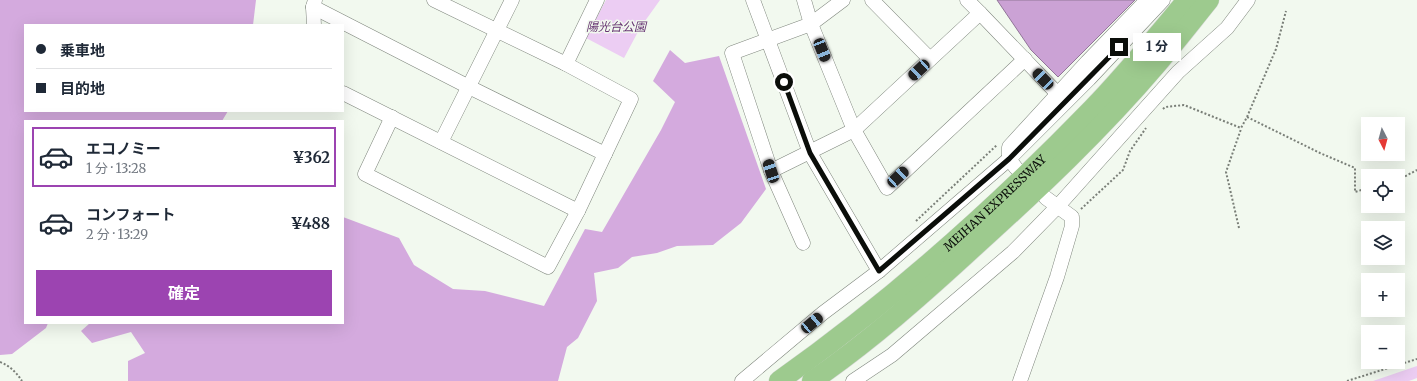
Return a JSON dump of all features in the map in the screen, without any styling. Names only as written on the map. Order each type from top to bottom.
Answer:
[{"type":"highway","name":"MEIHAN EXPRESSWAY","points":[[779,381],[868,314],[934,260],[992,207],[1092,108],[1187,0]]},
{"type":"highway","name":"MEIHAN EXPRESSWAY","points":[[812,381],[881,328],[947,272],[1053,173],[1107,119],[1157,64],[1209,0]]},
{"type":"highway","points":[[1053,173],[1099,133],[1120,111],[1177,49],[1217,0]]},
{"type":"street","points":[[392,117],[365,174],[548,267],[578,211],[631,99],[566,64],[434,0]]},
{"type":"street","points":[[441,142],[512,0]]},
{"type":"street","points":[[753,0],[810,153],[879,271]]},
{"type":"street","points":[[804,0],[811,24],[854,130],[887,188],[1024,59]]},
{"type":"street","points":[[803,242],[771,171],[732,52],[811,24],[843,0]]},
{"type":"street","points":[[872,0],[930,59]]},
{"type":"street","points":[[967,0],[1053,89]]},
{"type":"street","points":[[1013,163],[1009,147],[1087,62],[1147,0]]},
{"type":"street","points":[[742,381],[824,313],[879,271],[1013,163],[1163,0]]},
{"type":"street","points":[[853,381],[892,355],[1013,252],[1058,206],[1178,72],[1227,28],[1248,0]]},
{"type":"street","points":[[566,64],[594,1]]},
{"type":"street","points":[[314,24],[314,3],[469,87],[605,154]]},
{"type":"street","points":[[771,171],[854,130],[980,13]]},
{"type":"street","points":[[344,93],[578,211]]},
{"type":"street","points":[[1020,381],[1057,277],[1072,226],[1072,217],[1046,198]]},
{"type":"path","points":[[1239,228],[1226,172],[1241,128],[1276,49],[1286,11]]},
{"type":"path","points":[[1160,111],[1165,107],[1184,105],[1241,128]]},
{"type":"path","points":[[1247,117],[1320,153],[1355,168],[1355,192],[1361,190]]},
{"type":"path","points":[[1072,217],[1123,170],[1130,151],[1147,127]]},
{"type":"path","points":[[1405,176],[1417,170]]},
{"type":"path","points":[[1347,381],[1417,359]]},
{"type":"path","points":[[0,362],[8,365],[16,371],[22,381]]},
{"type":"green space","name":"陽光台公園","points":[[606,0],[660,0],[640,28],[624,58],[586,38]]},
{"type":"green space","points":[[1417,366],[1417,378],[1409,381],[1373,381]]},
{"type":"shaded area","points":[[0,0],[256,0],[253,24],[24,24],[24,112],[227,112],[223,120],[24,120],[24,324],[48,324],[46,328],[12,354],[0,355]]},
{"type":"shaded area","points":[[997,0],[1135,0],[1058,77],[1031,50]]},
{"type":"shaded area","points":[[670,50],[685,63],[719,56],[766,189],[741,223],[713,245],[677,246],[657,253],[632,257],[618,268],[594,273],[597,301],[578,338],[567,347],[558,381],[128,381],[128,361],[145,353],[131,332],[92,343],[81,331],[89,324],[344,324],[344,217],[399,238],[414,265],[453,289],[485,291],[544,306],[585,229],[602,232],[661,130],[675,102],[653,81]]},
{"type":"route","points":[[784,82],[810,153],[879,271],[1009,159],[1119,47]]}]
